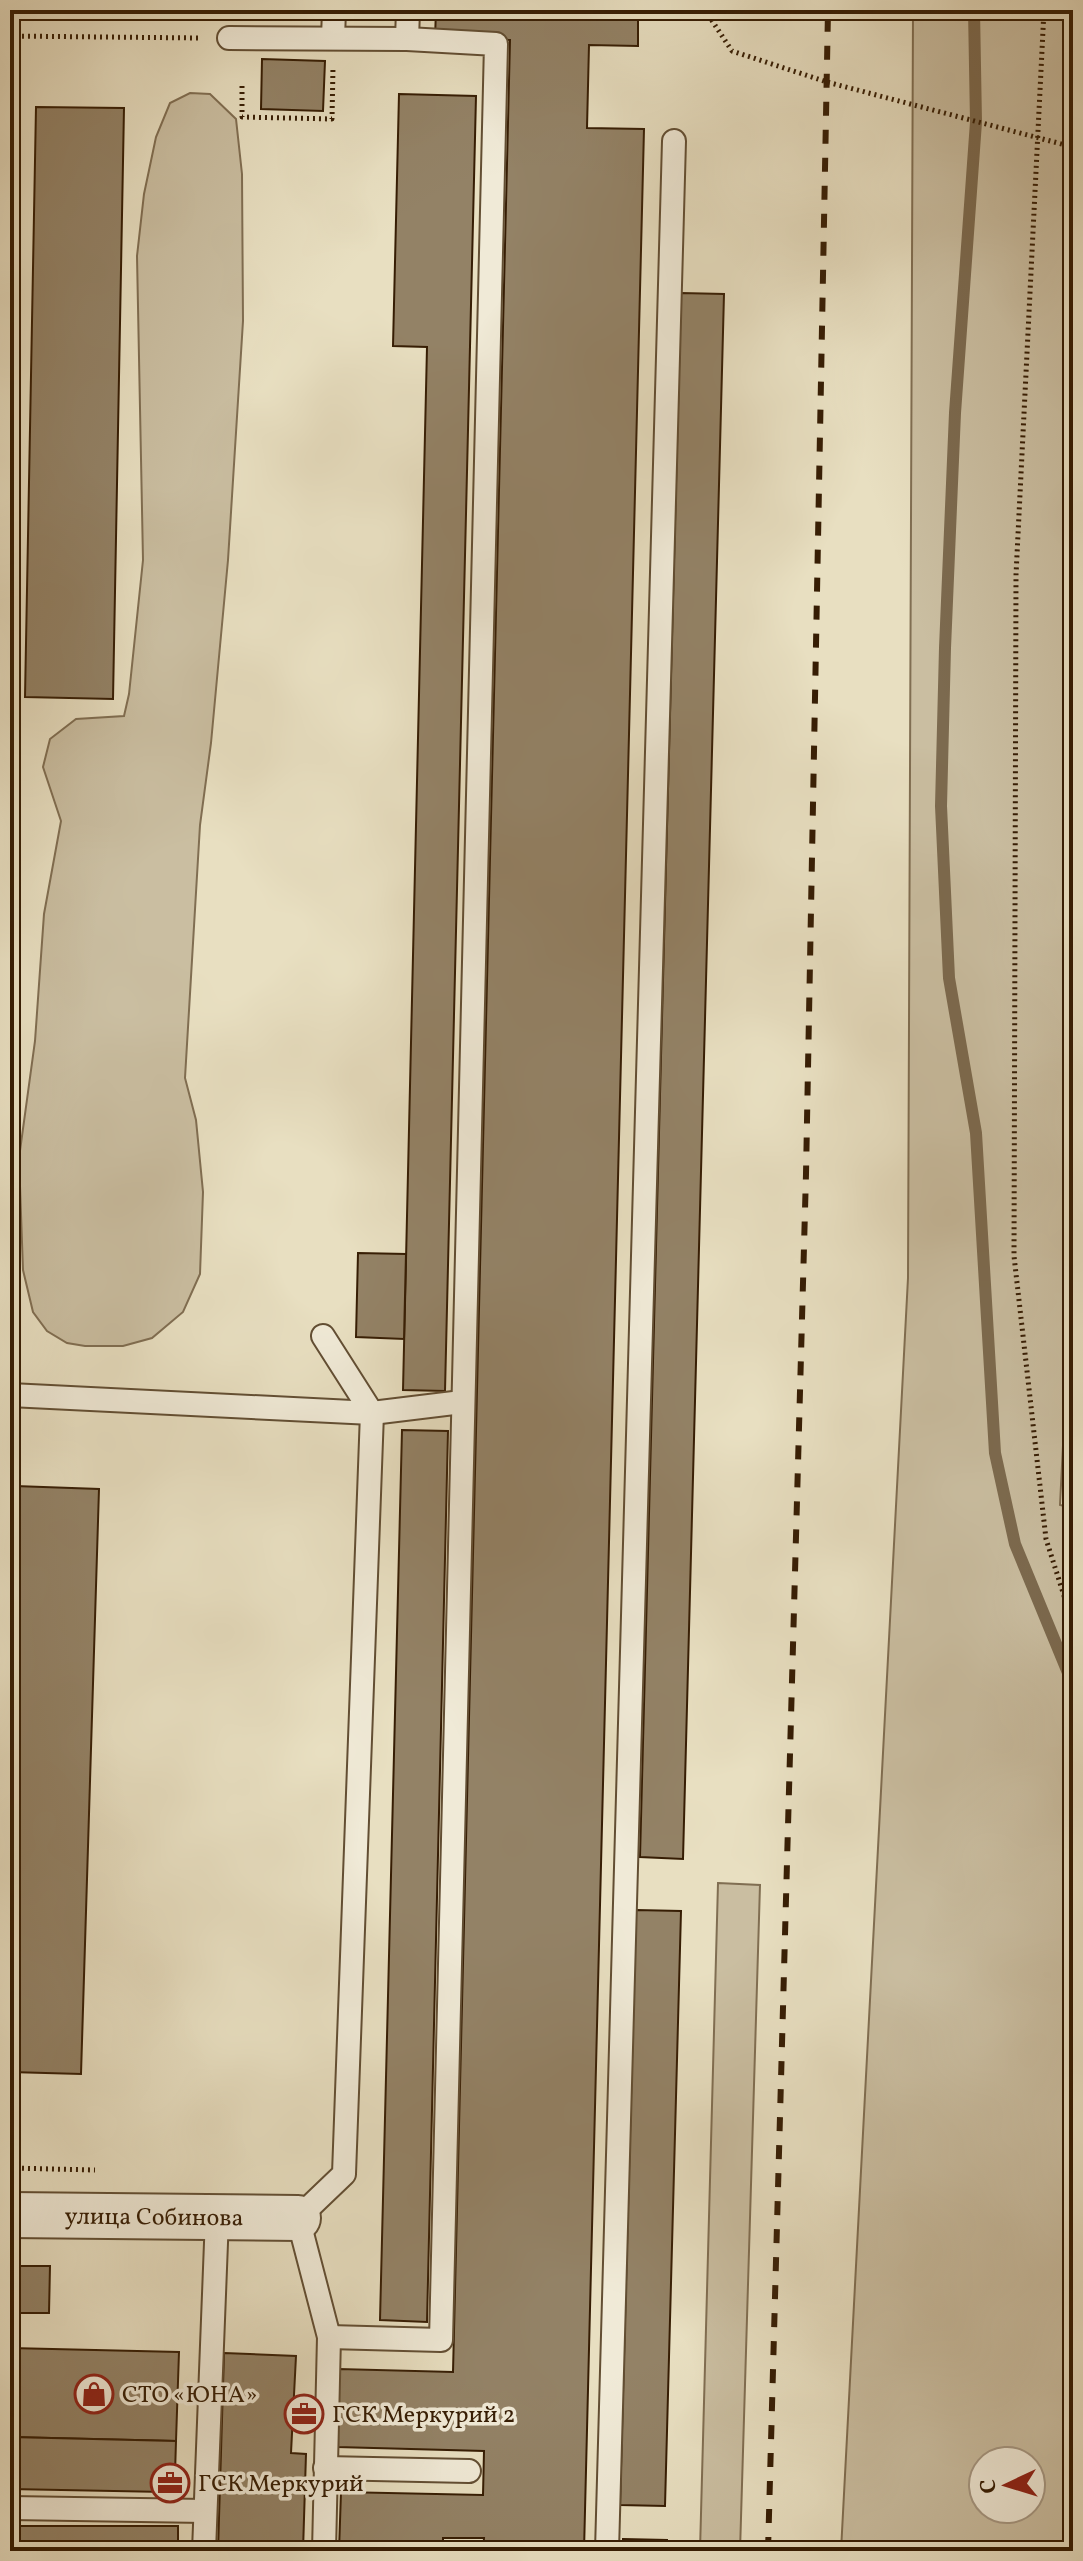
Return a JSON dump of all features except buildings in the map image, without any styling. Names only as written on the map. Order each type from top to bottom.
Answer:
[{"type":"street","name":"улица Собинова","points":[[10,2215],[298,2218]]},
{"type":"lane","points":[[333,38],[334,10]]},
{"type":"lane","points":[[407,39],[408,10]]},
{"type":"lane","points":[[229,38],[407,39],[496,44],[441,2340],[329,2337]]},
{"type":"lane","points":[[607,2551],[674,141]]},
{"type":"lane","points":[[323,1336],[372,1413],[344,2174],[298,2218],[329,2337],[324,2551]]},
{"type":"lane","points":[[10,1395],[372,1413],[462,1402]]},
{"type":"lane","points":[[204,2551],[217,2217]]},
{"type":"lane","points":[[325,2468],[469,2471]]},
{"type":"lane","points":[[10,2508],[205,2511]]},
{"type":"path","points":[[705,10],[732,51],[827,82],[1073,147]]},
{"type":"path","points":[[1044,10],[1016,575],[1014,1256],[1046,1539],[1073,1624]]},
{"type":"path","points":[[10,36],[229,38]]},
{"type":"path","points":[[242,86],[242,117],[332,119],[333,38]]},
{"type":"shaded area","points":[[913,10],[1073,10],[1073,1249],[1060,1505],[1073,1508],[1073,2551],[841,2551],[908,1278]]},
{"type":"shaded area","points":[[190,93],[210,94],[236,119],[242,174],[243,321],[228,560],[200,825],[185,1078],[196,1120],[203,1192],[200,1274],[183,1312],[152,1338],[123,1346],[85,1346],[67,1343],[47,1331],[33,1312],[23,1270],[19,1158],[35,1041],[44,914],[61,821],[43,767],[50,739],[76,719],[124,716],[129,694],[143,560],[137,256],[144,194],[156,137],[170,103]]},
{"type":"shaded area","points":[[718,1883],[760,1885],[740,2551],[700,2551]]},
{"type":"waterway","points":[[974,10],[976,122],[955,413],[945,648],[941,806],[949,978],[976,1133],[995,1453],[1015,1544],[1073,1685]]},
{"type":"railway","points":[[768,2551],[806,1174],[828,10]]},
{"type":"place","name":"СТО «ЮНА»","points":[[94,2394]]},
{"type":"place","name":"ГСК Меркурий 2","points":[[304,2414]]},
{"type":"place","name":"ГСК Меркурий","points":[[170,2483]]}]
